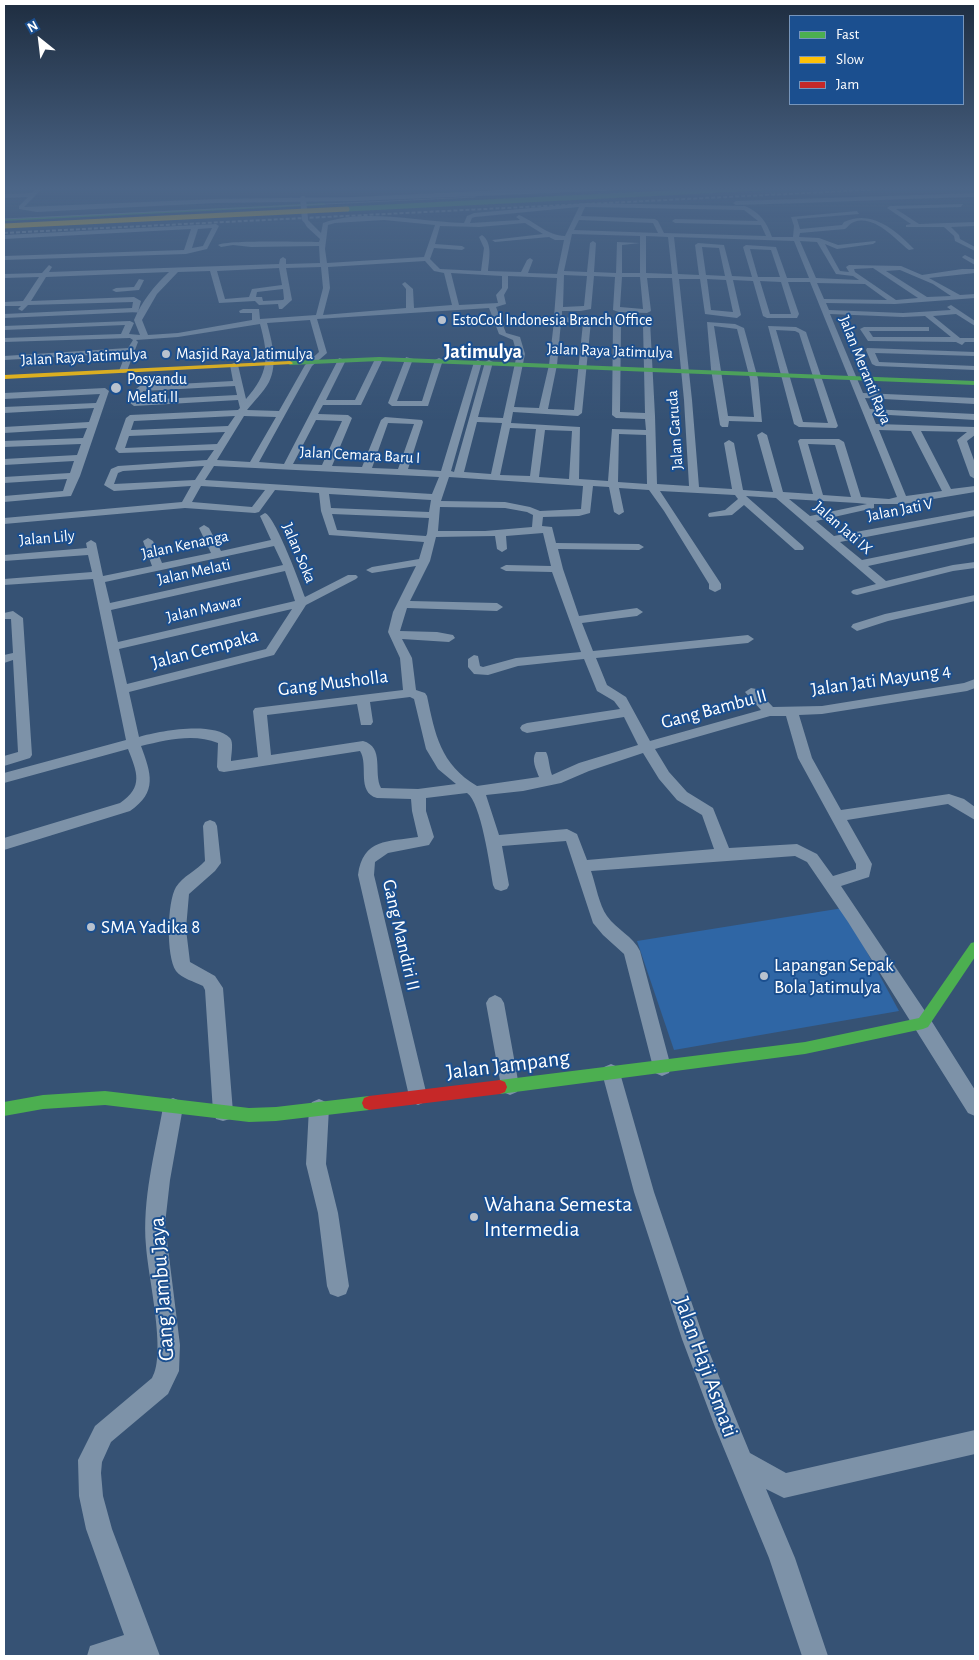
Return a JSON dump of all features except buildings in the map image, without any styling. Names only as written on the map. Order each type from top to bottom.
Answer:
[{"type":"main road","name":"Jalan Raya Jatimulya","points":[[4,378],[269,363],[379,359],[975,383]]},
{"type":"main road","points":[[923,1023],[975,947]]},
{"type":"main road","name":"Jalan Jampang","points":[[4,1109],[43,1102],[104,1098],[223,1112],[267,1114],[510,1086],[804,1048],[923,1023]]},
{"type":"street","points":[[50,265],[18,315],[7,328],[4,339],[124,336],[135,338],[178,335],[260,321],[492,306],[502,304],[500,295],[505,288],[505,273]]},
{"type":"street","points":[[145,337],[138,320],[148,299],[162,279],[178,265]]},
{"type":"street","points":[[4,276],[265,265]]},
{"type":"street","points":[[213,269],[222,301],[259,299],[259,303],[283,302],[288,300],[283,265]]},
{"type":"street","points":[[303,265],[315,265]]},
{"type":"street","points":[[253,465],[280,414],[312,361],[324,350],[316,333],[318,307],[326,293],[326,276],[322,265]]},
{"type":"street","points":[[432,265],[436,270],[447,271],[524,274],[590,273],[784,280],[838,273],[855,274]]},
{"type":"street","points":[[484,272],[485,265]]},
{"type":"street","points":[[524,274],[528,265]]},
{"type":"street","points":[[543,411],[553,365],[562,265]]},
{"type":"street","points":[[558,309],[588,307],[591,265]]},
{"type":"street","points":[[619,265],[616,309],[647,311],[643,265]]},
{"type":"street","name":"Jalan Garuda","points":[[673,265],[692,427],[694,488]]},
{"type":"street","points":[[701,265],[708,312],[737,316],[726,265]]},
{"type":"street","points":[[752,265],[767,316],[794,316],[795,314],[779,265]]},
{"type":"street","name":"Jalan Meranti Raya","points":[[807,265],[811,276],[821,290],[821,301],[825,312],[903,501]]},
{"type":"street","points":[[834,265],[838,273]]},
{"type":"street","points":[[895,302],[855,274],[849,267],[874,266],[926,300]]},
{"type":"street","points":[[244,267],[246,276]]},
{"type":"street","points":[[880,269],[899,268],[922,277],[958,297]]},
{"type":"street","points":[[447,271],[456,307]]},
{"type":"street","points":[[922,277],[975,271]]},
{"type":"street","points":[[105,281],[110,272]]},
{"type":"street","points":[[811,276],[866,282]]},
{"type":"street","points":[[108,290],[137,289],[138,280],[150,279]]},
{"type":"street","points":[[29,285],[77,282]]},
{"type":"street","points":[[405,284],[409,289],[410,310]]},
{"type":"street","points":[[252,299],[254,290],[287,287]]},
{"type":"street","points":[[862,292],[880,292]]},
{"type":"street","points":[[22,294],[41,293]]},
{"type":"street","points":[[821,301],[895,302],[958,297],[973,298]]},
{"type":"street","points":[[4,304],[134,299],[137,301],[135,310],[4,316]]},
{"type":"street","points":[[940,299],[975,324]]},
{"type":"street","points":[[283,302],[283,319]]},
{"type":"street","points":[[492,306],[503,334],[517,339],[522,354],[495,477]]},
{"type":"street","points":[[185,505],[242,411],[264,382],[269,363],[267,334],[256,311],[243,311]]},
{"type":"street","points":[[825,312],[903,315],[958,312]]},
{"type":"street","points":[[927,314],[960,342],[974,357]]},
{"type":"street","points":[[903,315],[926,329],[960,342]]},
{"type":"street","points":[[510,409],[578,414],[587,321],[536,318]]},
{"type":"street","points":[[651,416],[616,415],[618,322],[647,323],[651,416],[652,487],[695,550],[715,584],[715,589]]},
{"type":"street","points":[[7,328],[130,323],[124,336]]},
{"type":"street","points":[[710,324],[740,327],[752,374],[759,420],[725,421],[716,372],[710,324]]},
{"type":"street","points":[[926,329],[866,327],[864,329],[871,339],[975,342]]},
{"type":"street","points":[[771,328],[796,329],[802,332],[833,426],[799,424],[785,375],[771,328]]},
{"type":"street","points":[[123,371],[135,338]]},
{"type":"street","points":[[4,358],[131,350]]},
{"type":"street","points":[[974,357],[870,350],[876,364],[975,368]]},
{"type":"street","points":[[320,402],[358,402],[379,359]]},
{"type":"street","points":[[287,466],[342,360]]},
{"type":"street","points":[[409,360],[392,403],[425,404],[439,360]]},
{"type":"street","points":[[458,475],[474,419],[484,362]]},
{"type":"street","points":[[484,362],[445,474],[694,488],[741,496],[779,495],[889,502],[975,489]]},
{"type":"street","points":[[234,365],[242,397],[242,411]]},
{"type":"street","points":[[239,383],[140,389],[134,403],[242,397]]},
{"type":"street","points":[[4,396],[104,391],[68,493],[4,499]]},
{"type":"street","points":[[858,395],[975,401]]},
{"type":"street","points":[[4,410],[99,405]]},
{"type":"street","points":[[221,447],[122,451],[120,449],[130,418],[242,411],[280,414]]},
{"type":"street","points":[[865,411],[975,417]]},
{"type":"street","points":[[313,416],[348,418],[326,468]]},
{"type":"street","points":[[474,419],[577,429],[574,482]]},
{"type":"street","points":[[366,470],[385,420],[419,422],[402,472]]},
{"type":"street","points":[[4,430],[91,425]]},
{"type":"street","points":[[534,480],[541,426]]},
{"type":"street","points":[[872,427],[975,431]]},
{"type":"street","points":[[126,433],[232,429]]},
{"type":"street","points":[[915,429],[948,493]]},
{"type":"street","points":[[956,430],[962,440],[975,476]]},
{"type":"street","points":[[619,512],[613,484],[615,431],[651,433]]},
{"type":"street","points":[[962,440],[975,431]]},
{"type":"street","points":[[762,435],[779,495]]},
{"type":"street","points":[[4,444],[85,441]]},
{"type":"street","points":[[819,497],[804,441],[839,442],[856,500]]},
{"type":"street","points":[[729,443],[741,496],[799,548]]},
{"type":"street","points":[[4,462],[79,458]]},
{"type":"street","name":"Jalan Cemara Baru I","points":[[199,483],[114,488],[110,486],[110,468],[212,463],[287,466],[304,478],[326,468],[445,474],[435,505],[431,537],[424,561],[399,612],[394,635]]},
{"type":"street","points":[[4,480],[75,476]]},
{"type":"street","points":[[199,483],[272,487],[304,478],[324,491],[435,505]]},
{"type":"street","points":[[326,512],[435,505],[505,505],[526,508],[538,514],[579,513],[586,511],[588,483]]},
{"type":"street","points":[[4,521],[64,517],[119,509],[185,505],[255,510],[272,487]]},
{"type":"street","points":[[324,491],[326,512],[332,531],[336,534],[431,537],[548,529],[554,546],[557,569],[574,620],[603,689],[607,693],[620,698],[657,764],[681,796],[703,807],[708,812],[724,854]]},
{"type":"street","name":"Jalan Jati IX","points":[[779,495],[885,586]]},
{"type":"street","points":[[712,515],[728,513],[741,496]]},
{"type":"street","points":[[808,520],[889,502]]},
{"type":"street","name":"Jalan Jati V","points":[[832,540],[975,513]]},
{"type":"street","points":[[537,529],[538,514]]},
{"type":"street","name":"Jalan Soka","points":[[265,516],[289,568],[302,604]]},
{"type":"street","points":[[204,528],[218,555]]},
{"type":"street","points":[[500,533],[502,550]]},
{"type":"street","points":[[148,541],[158,568]]},
{"type":"street","name":"Jalan Kenanga","points":[[4,582],[98,578],[158,568],[278,542]]},
{"type":"street","points":[[860,564],[974,542]]},
{"type":"street","points":[[554,546],[639,547]]},
{"type":"street","name":"Jalan Lily","points":[[4,558],[92,547],[98,578]]},
{"type":"street","points":[[372,570],[424,561]]},
{"type":"street","points":[[857,592],[953,568],[975,565]]},
{"type":"street","name":"Jalan Melati","points":[[105,608],[289,568]]},
{"type":"street","points":[[506,568],[557,569]]},
{"type":"street","points":[[302,604],[352,577]]},
{"type":"street","points":[[4,844],[125,807],[133,803],[142,791],[144,779],[133,743],[98,578]]},
{"type":"street","points":[[857,627],[885,618],[975,598]]},
{"type":"street","name":"Jalan Mawar","points":[[113,647],[302,604]]},
{"type":"street","name":"Jalan Cempaka","points":[[122,690],[270,652],[302,604]]},
{"type":"street","points":[[403,604],[497,607]]},
{"type":"street","points":[[574,620],[637,612]]},
{"type":"street","points":[[4,616],[13,615],[17,618],[25,755],[4,761]]},
{"type":"street","points":[[449,638],[394,635],[406,658],[410,693],[420,696],[422,700],[427,730],[433,749],[443,765],[480,797],[493,841],[501,885]]},
{"type":"street","points":[[474,659],[474,667],[478,671],[484,671],[494,670],[516,662],[699,650],[748,639]]},
{"type":"street","points":[[4,659],[20,655]]},
{"type":"street","name":"Jalan Jati Mayung 4","points":[[791,711],[822,710],[967,686],[975,683]]},
{"type":"street","points":[[751,692],[770,712]]},
{"type":"street","name":"Gang Musholla","points":[[265,760],[260,711],[410,693]]},
{"type":"street","points":[[363,700],[366,722]]},
{"type":"street","points":[[791,711],[805,758],[864,864],[863,873],[829,884]]},
{"type":"street","name":"Gang Bambu II","points":[[265,760],[363,746],[371,756],[373,789],[377,793],[418,794],[472,789],[561,778],[584,767],[648,747],[770,712],[791,711]]},
{"type":"street","points":[[527,728],[628,712]]},
{"type":"street","points":[[4,778],[155,737],[204,734],[218,737],[225,741],[224,767],[265,760]]},
{"type":"street","points":[[542,755],[541,765],[548,781]]},
{"type":"street","name":"Gang Mandiri II","points":[[418,794],[419,811],[426,837],[424,841],[389,847],[371,856],[367,861],[366,875],[418,1096]]},
{"type":"street","points":[[836,816],[949,799],[959,803],[975,815]]},
{"type":"street","points":[[210,826],[213,863],[203,875],[185,886],[178,898],[179,956],[183,967],[209,981],[214,988],[223,1112]]},
{"type":"street","points":[[493,841],[570,836],[599,918],[632,951],[662,1067]]},
{"type":"street","points":[[582,866],[724,854],[801,851],[812,858],[854,917],[975,1107]]},
{"type":"street","points":[[496,1003],[510,1086]]},
{"type":"street","name":"Jalan Haji Asmati","points":[[611,1073],[644,1192],[690,1330],[782,1558],[815,1656]]},
{"type":"street","name":"Gang Jambu Jaya","points":[[143,1650],[99,1529],[91,1496],[89,1473],[90,1460],[103,1434],[160,1386],[168,1376],[166,1318],[155,1226],[159,1188],[173,1106]]},
{"type":"street","points":[[319,1108],[316,1164],[328,1213],[338,1286]]},
{"type":"street","points":[[742,1462],[784,1486],[975,1442]]},
{"type":"street","points":[[100,1656],[143,1650]]},
{"type":"shaded area","name":"Lapangan Sepak Bola Jatimulya","points":[[843,908],[899,1011],[674,1050],[637,941]]},
{"type":"traffic: fast","points":[[290,363],[379,359],[975,383]]},
{"type":"traffic: fast","points":[[500,1087],[805,1048],[923,1023],[975,947]]},
{"type":"traffic: fast","points":[[4,1109],[43,1102],[105,1098],[249,1115],[276,1114],[369,1103]]},
{"type":"traffic: slow","points":[[4,377],[290,363]]},
{"type":"traffic: jam","points":[[369,1103],[500,1087]]},
{"type":"place","name":"EstoCod Indonesia Branch Office","points":[[442,320]]},
{"type":"place","name":"Masjid Raya Jatimulya","points":[[166,354]]},
{"type":"place","name":"Posyandu Melati II","points":[[116,388]]},
{"type":"place","name":"SMA Yadika 8","points":[[91,927]]},
{"type":"place","name":"Lapangan Sepak Bola Jatimulya","points":[[764,976]]},
{"type":"place","name":"Wahana Semesta Intermedia","points":[[474,1217]]},
{"type":"district","name":"Jatimulya","points":[[483,352]]}]
